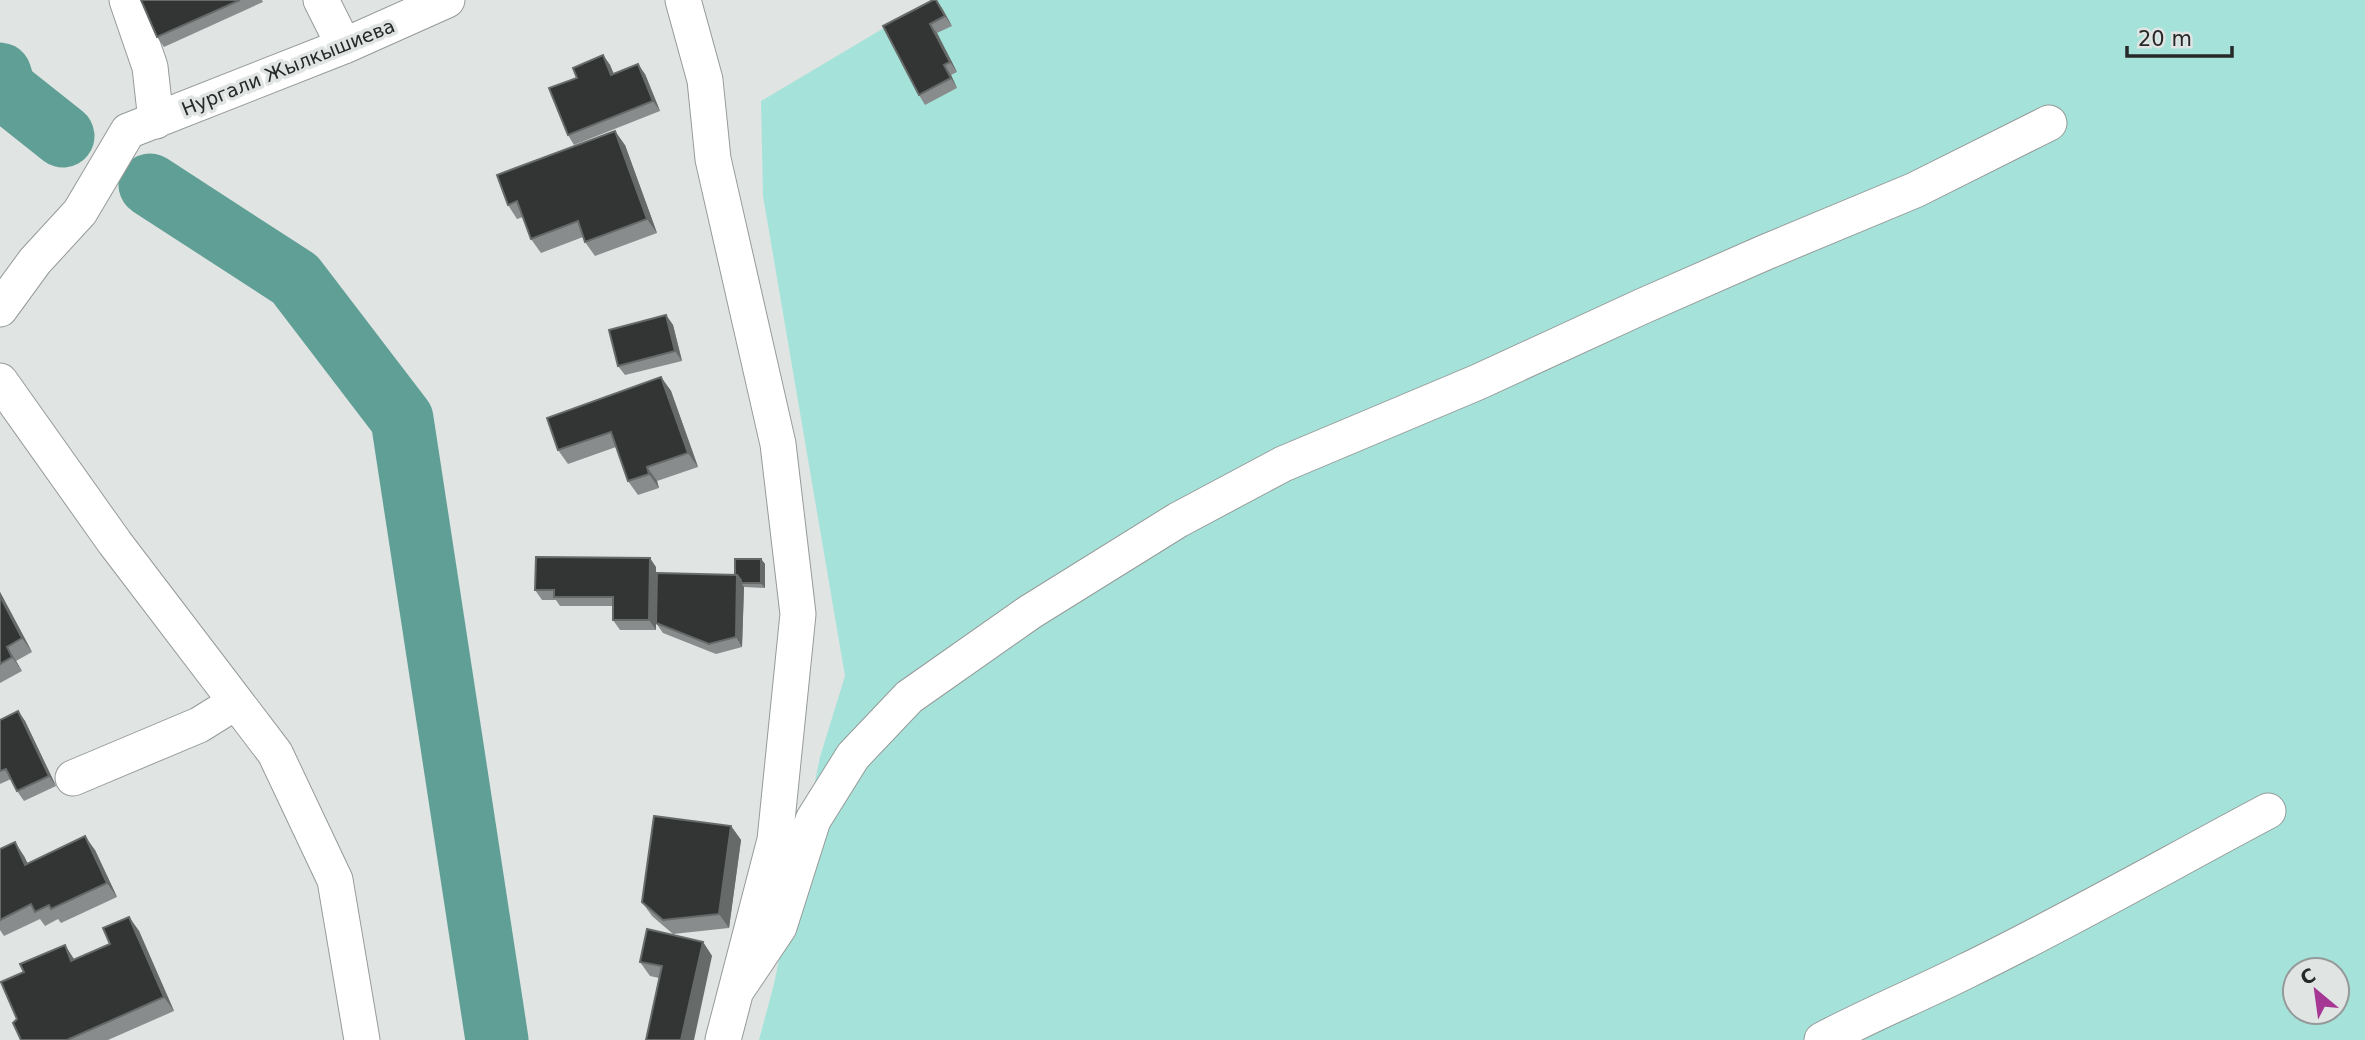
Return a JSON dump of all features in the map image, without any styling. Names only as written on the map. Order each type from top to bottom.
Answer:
[{"type":"street","points":[[0,309],[35,261],[80,212],[142,126],[150,68],[127,0]]},
{"type":"street","points":[[321,0],[344,46]]},
{"type":"street","name":"Нургали Жылкышиева","points":[[142,126],[344,46],[447,0]]},
{"type":"street","points":[[683,0],[705,80],[713,159],[778,444],[798,614],[775,840],[723,1040]]},
{"type":"street","points":[[736,991],[779,927],[813,820],[853,756],[909,697],[1030,612],[1178,520],[1283,464],[1478,382],[1766,252],[1915,190],[2049,123]]},
{"type":"street","points":[[0,381],[115,543],[275,753],[335,880],[362,1040]]},
{"type":"street","points":[[73,778],[199,724],[236,702]]},
{"type":"street","points":[[1822,1040],[1859,1020],[1965,972],[2268,811]]},
{"type":"shaded area","points":[[931,0],[2365,0],[2365,1040],[759,1040],[774,984],[820,757],[845,676],[763,196],[761,101]]},
{"type":"building","points":[[141,0],[240,0],[157,37]]},
{"type":"building","points":[[936,0],[945,16],[930,24],[950,62],[944,65],[951,78],[919,95],[883,26]]},
{"type":"building","points":[[603,55],[611,75],[638,64],[653,101],[568,135],[549,88],[577,78],[573,68]]},
{"type":"building","points":[[615,131],[647,219],[585,242],[578,221],[531,239],[517,201],[508,205],[497,175]]},
{"type":"building","points":[[666,315],[675,351],[618,366],[609,330]]},
{"type":"building","points":[[661,377],[688,453],[647,467],[649,474],[628,481],[611,432],[558,450],[547,418]]},
{"type":"building","points":[[536,557],[650,558],[649,620],[613,620],[613,597],[554,597],[554,590],[535,590]]},
{"type":"building","points":[[735,559],[761,559],[761,583],[741,583],[735,575]]},
{"type":"building","points":[[657,573],[737,575],[736,637],[709,644],[656,623]]},
{"type":"building","points":[[0,596],[22,638],[7,647],[12,657],[0,664]]},
{"type":"building","points":[[18,711],[49,776],[17,791],[6,769],[0,771],[0,720]]},
{"type":"building","points":[[654,816],[731,826],[719,914],[663,920],[642,902]]},
{"type":"building","points":[[85,836],[107,883],[51,909],[49,905],[35,912],[31,904],[0,920],[0,849],[15,842],[25,865]]},
{"type":"building","points":[[129,917],[164,997],[67,1040],[21,1040],[13,1023],[17,1019],[1,982],[24,972],[20,964],[65,945],[71,961],[110,944],[103,928]]},
{"type":"building","points":[[647,929],[703,942],[681,1040],[646,1040],[662,966],[640,962]]},
{"type":"waterway","points":[[0,74],[5,90],[63,136]]},
{"type":"waterway","points":[[150,185],[295,279],[402,419],[497,1040]]}]
